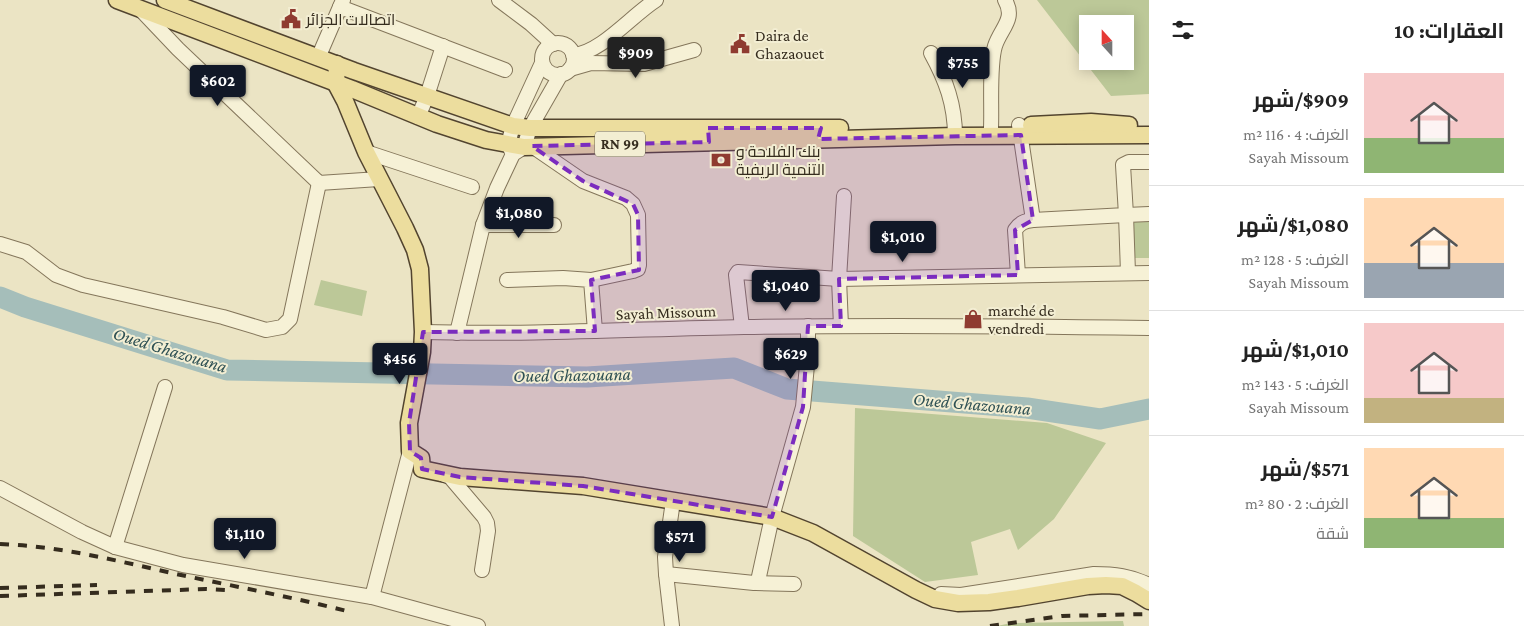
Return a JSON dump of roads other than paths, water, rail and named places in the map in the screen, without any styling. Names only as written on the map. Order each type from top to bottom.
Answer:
[{"type":"main road","points":[[117,0],[336,84],[349,95]]},
{"type":"main road","name":"RN 99","points":[[165,0],[318,58],[513,126],[633,136],[955,132],[1020,130],[1091,122],[1149,126]]},
{"type":"main road","points":[[336,84],[337,64]]},
{"type":"main road","points":[[354,71],[349,95],[366,152],[415,250],[420,270],[422,352],[410,423],[410,451],[421,458],[422,469],[460,477],[583,486],[772,517],[813,533],[935,599],[958,603],[982,602],[1106,585],[1122,586],[1149,601]]},
{"type":"main road","name":"RN 99","points":[[349,95],[486,140],[519,148],[633,136]]},
{"type":"main road","name":"RN 99","points":[[955,132],[991,128],[1149,134]]},
{"type":"street","points":[[499,0],[531,24],[553,44]]},
{"type":"street","points":[[573,55],[582,54],[605,41],[656,0]]},
{"type":"street","points":[[991,128],[995,48],[1010,16],[1010,8],[1005,0]]},
{"type":"street","points":[[318,58],[342,3],[505,70]]},
{"type":"street","points":[[140,9],[178,49],[319,183],[379,178]]},
{"type":"street","points":[[457,333],[484,225],[497,188],[519,148],[530,128],[565,71],[572,65],[573,55],[565,45],[557,43],[545,49],[542,63],[513,126],[519,148],[588,183],[626,198],[633,204],[638,215],[639,266],[633,272],[591,280],[564,278],[507,280]]},
{"type":"street","points":[[418,117],[427,96],[443,46]]},
{"type":"street","points":[[542,63],[547,71],[551,73],[591,63],[644,64],[694,50]]},
{"type":"street","points":[[931,53],[946,82],[954,112],[955,132]]},
{"type":"street","points":[[1020,130],[1033,220]]},
{"type":"street","points":[[366,152],[472,187]]},
{"type":"street","points":[[1128,273],[1123,165],[1129,162],[1149,162]]},
{"type":"street","points":[[0,244],[26,252],[56,275],[83,285],[224,317],[266,330],[276,329],[287,324],[290,319],[319,183]]},
{"type":"street","points":[[841,326],[839,279],[844,196]]},
{"type":"street","points":[[1018,275],[1015,230],[1020,224],[1033,220],[1149,214]]},
{"type":"street","points":[[484,225],[554,224]]},
{"type":"street","points":[[742,327],[736,275],[738,272],[839,279],[1149,273]]},
{"type":"street","points":[[591,280],[595,331]]},
{"type":"street","name":"Sayah Missoum","points":[[423,332],[979,325],[1149,328]]},
{"type":"street","points":[[756,583],[772,517],[803,407],[808,354],[808,326]]},
{"type":"street","points":[[115,547],[165,387]]},
{"type":"street","points":[[372,597],[410,451]]},
{"type":"street","points":[[422,469],[450,477],[484,517],[488,531],[482,570]]},
{"type":"street","points":[[0,488],[82,532],[115,547],[183,565],[372,597],[478,626]]},
{"type":"street","points":[[672,626],[666,558],[673,501]]},
{"type":"street","points":[[666,574],[756,583],[794,584]]},
{"type":"street","points":[[916,590],[946,595],[961,595],[1094,574],[1114,574],[1135,579],[1149,585]]},
{"type":"waterway","name":"Oued Ghazouana","points":[[0,297],[25,307],[227,370],[587,377],[734,368],[787,389],[1027,408],[1100,419],[1149,409]]},
{"type":"railway","points":[[0,544],[22,545],[89,555],[347,611]]},
{"type":"railway","points":[[0,588],[97,585]]},
{"type":"railway","points":[[0,596],[206,589],[225,590]]},
{"type":"railway","points":[[990,626],[1062,616],[1149,614]]},
{"type":"place","name":"اتصالات الجزائر","points":[[291,19]]},
{"type":"place","name":"Daira de Ghazaouet","points":[[740,44]]},
{"type":"place","name":"بنك الفلاحة و التنمية الريفية","points":[[721,160]]},
{"type":"place","name":"marché de vendredi","points":[[973,319]]}]
